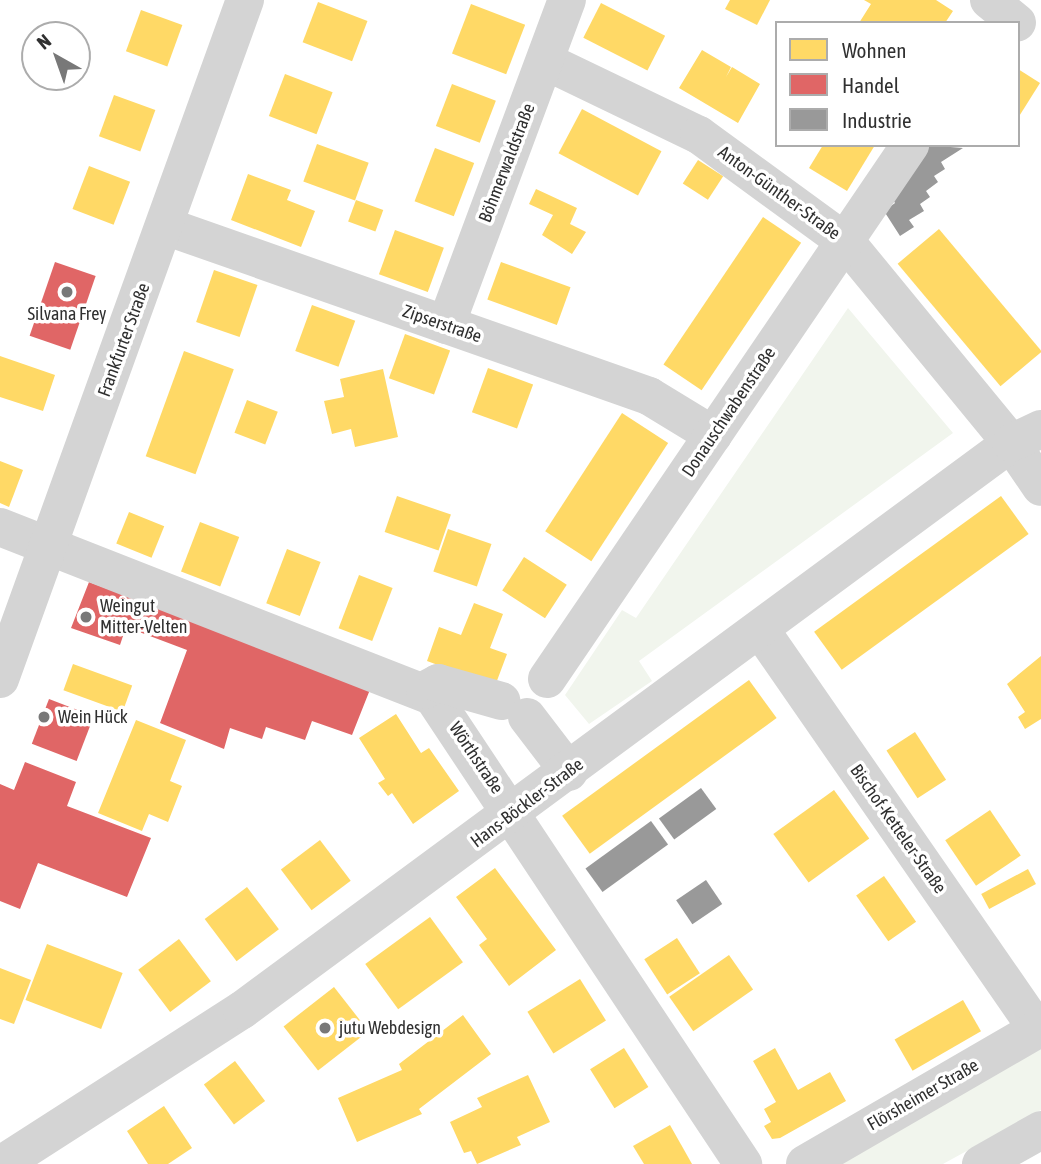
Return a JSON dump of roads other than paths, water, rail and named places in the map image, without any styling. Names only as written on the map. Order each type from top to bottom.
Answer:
[{"type":"street","name":"Frankfurter Straße","points":[[0,679],[50,547],[245,0]]},
{"type":"street","name":"Böhmerwaldstraße","points":[[446,325],[567,0]]},
{"type":"street","points":[[1020,27],[1041,44]]},
{"type":"street","name":"Anton-Günther-Straße","points":[[545,61],[699,135],[846,243],[1026,436],[1041,487]]},
{"type":"street","name":"Donauschwabenstraße","points":[[547,679],[846,243],[909,147]]},
{"type":"street","name":"Zipserstraße","points":[[165,226],[649,396],[713,435]]},
{"type":"street","name":"Hans-Böckler-Straße","points":[[2,1164],[242,1010],[514,814],[760,629],[1026,436]]},
{"type":"street","name":"Wörthstraße","points":[[0,527],[425,691],[442,707],[514,814],[743,1164]]},
{"type":"street","name":"Bischof-Ketteler-Straße","points":[[760,629],[1039,1028]]},
{"type":"street","points":[[425,691],[438,683],[514,709],[569,772]]},
{"type":"street","name":"Flörsheimer Straße","points":[[805,1164],[1039,1028]]},
{"type":"street","points":[[981,1164],[1041,1130]]},
{"type":"place","name":"Silvana Frey","points":[[67,292]]},
{"type":"place","name":"Weingut Mitter-Velten","points":[[86,617]]},
{"type":"place","name":"Wein Hück","points":[[44,717]]},
{"type":"place","name":"jutu Webdesign","points":[[325,1028]]}]
